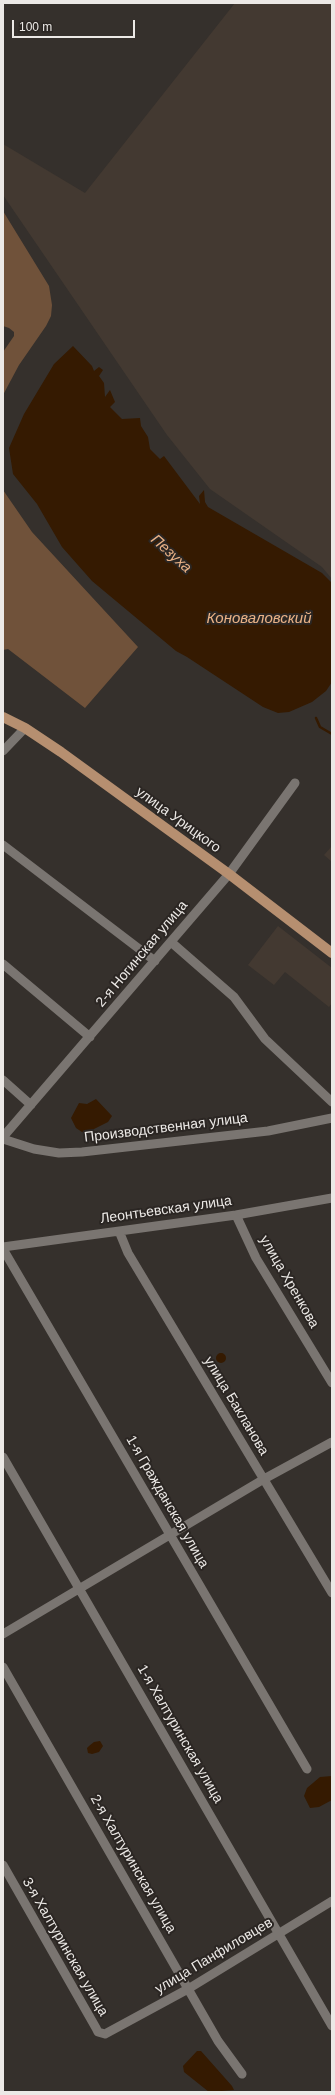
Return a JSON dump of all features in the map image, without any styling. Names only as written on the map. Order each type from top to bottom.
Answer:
[{"type":"main road","name":"улица Урицкого","points":[[3,717],[25,728],[229,874],[332,953]]},
{"type":"street","points":[[3,750],[25,728]]},
{"type":"street","name":"2-я Ногинская улица","points":[[3,1138],[229,874],[295,783]]},
{"type":"street","points":[[3,845],[155,961]]},
{"type":"street","points":[[171,942],[234,997],[265,1039],[332,1102]]},
{"type":"street","points":[[3,964],[90,1038]]},
{"type":"street","points":[[3,1080],[31,1105]]},
{"type":"street","name":"Производственная улица","points":[[3,1138],[34,1149],[59,1154],[268,1131],[332,1118]]},
{"type":"street","name":"Леонтьевская улица","points":[[3,1248],[236,1215],[332,1198]]},
{"type":"street","name":"улица Хренкова","points":[[236,1215],[256,1258],[332,1383]]},
{"type":"street","name":"улица Бакланова","points":[[119,1231],[128,1253],[332,1593]]},
{"type":"street","name":"1-я Гражданская улица","points":[[3,1248],[307,1769]]},
{"type":"street","points":[[3,1634],[79,1588],[172,1536],[264,1479],[332,1442]]},
{"type":"street","name":"1-я Халтуринская улица","points":[[3,1457],[332,2026]]},
{"type":"street","name":"2-я Халтуринская улица","points":[[3,1667],[218,2041],[242,2074]]},
{"type":"street","name":"3-я Халтуринская улица","points":[[3,1865],[96,2028],[101,2033],[109,2032]]},
{"type":"street","name":"улица Панфиловцев","points":[[109,2032],[188,1989],[332,1902]]},
{"type":"shaded area","points":[[235,3],[332,3],[332,579],[322,567],[210,489],[167,435],[3,195],[3,144],[85,193]]},
{"type":"shaded area","points":[[3,211],[49,286],[52,305],[51,316],[46,326],[19,365],[3,395],[3,352],[14,336],[14,332],[3,326]]},
{"type":"shaded area","points":[[3,490],[32,532],[138,647],[85,708],[8,649],[3,650]]},
{"type":"shaded area","points":[[332,846],[332,862],[324,855]]},
{"type":"shaded area","points":[[278,926],[332,968],[332,1003],[329,1007],[285,972],[274,985],[248,965]]},
{"type":"water","name":"Коноваловский","points":[[73,346],[92,366],[94,371],[99,367],[103,370],[99,376],[104,383],[105,397],[110,390],[115,402],[110,407],[122,419],[140,418],[141,426],[148,437],[150,449],[160,459],[164,456],[200,504],[199,496],[204,490],[205,502],[208,507],[322,573],[332,583],[332,682],[326,691],[312,702],[289,712],[278,713],[263,707],[176,651],[92,581],[62,547],[37,504],[13,474],[9,448],[24,414],[54,364]]},
{"type":"water","points":[[96,1099],[112,1116],[108,1122],[92,1130],[82,1132],[76,1128],[71,1118],[79,1103],[87,1104]]},
{"type":"water","points":[[221,1353],[226,1358],[221,1363],[216,1358]]},
{"type":"water","points":[[100,1741],[103,1746],[99,1752],[92,1754],[88,1753],[87,1748],[89,1746],[94,1742]]},
{"type":"water","points":[[332,1776],[332,1800],[319,1807],[310,1808],[304,1796],[307,1788],[320,1777]]},
{"type":"water","points":[[197,2051],[201,2051],[234,2090],[209,2092],[184,2072],[183,2066]]},
{"type":"waterway","name":"Пезуха","points":[[316,718],[320,727],[332,734]]}]
